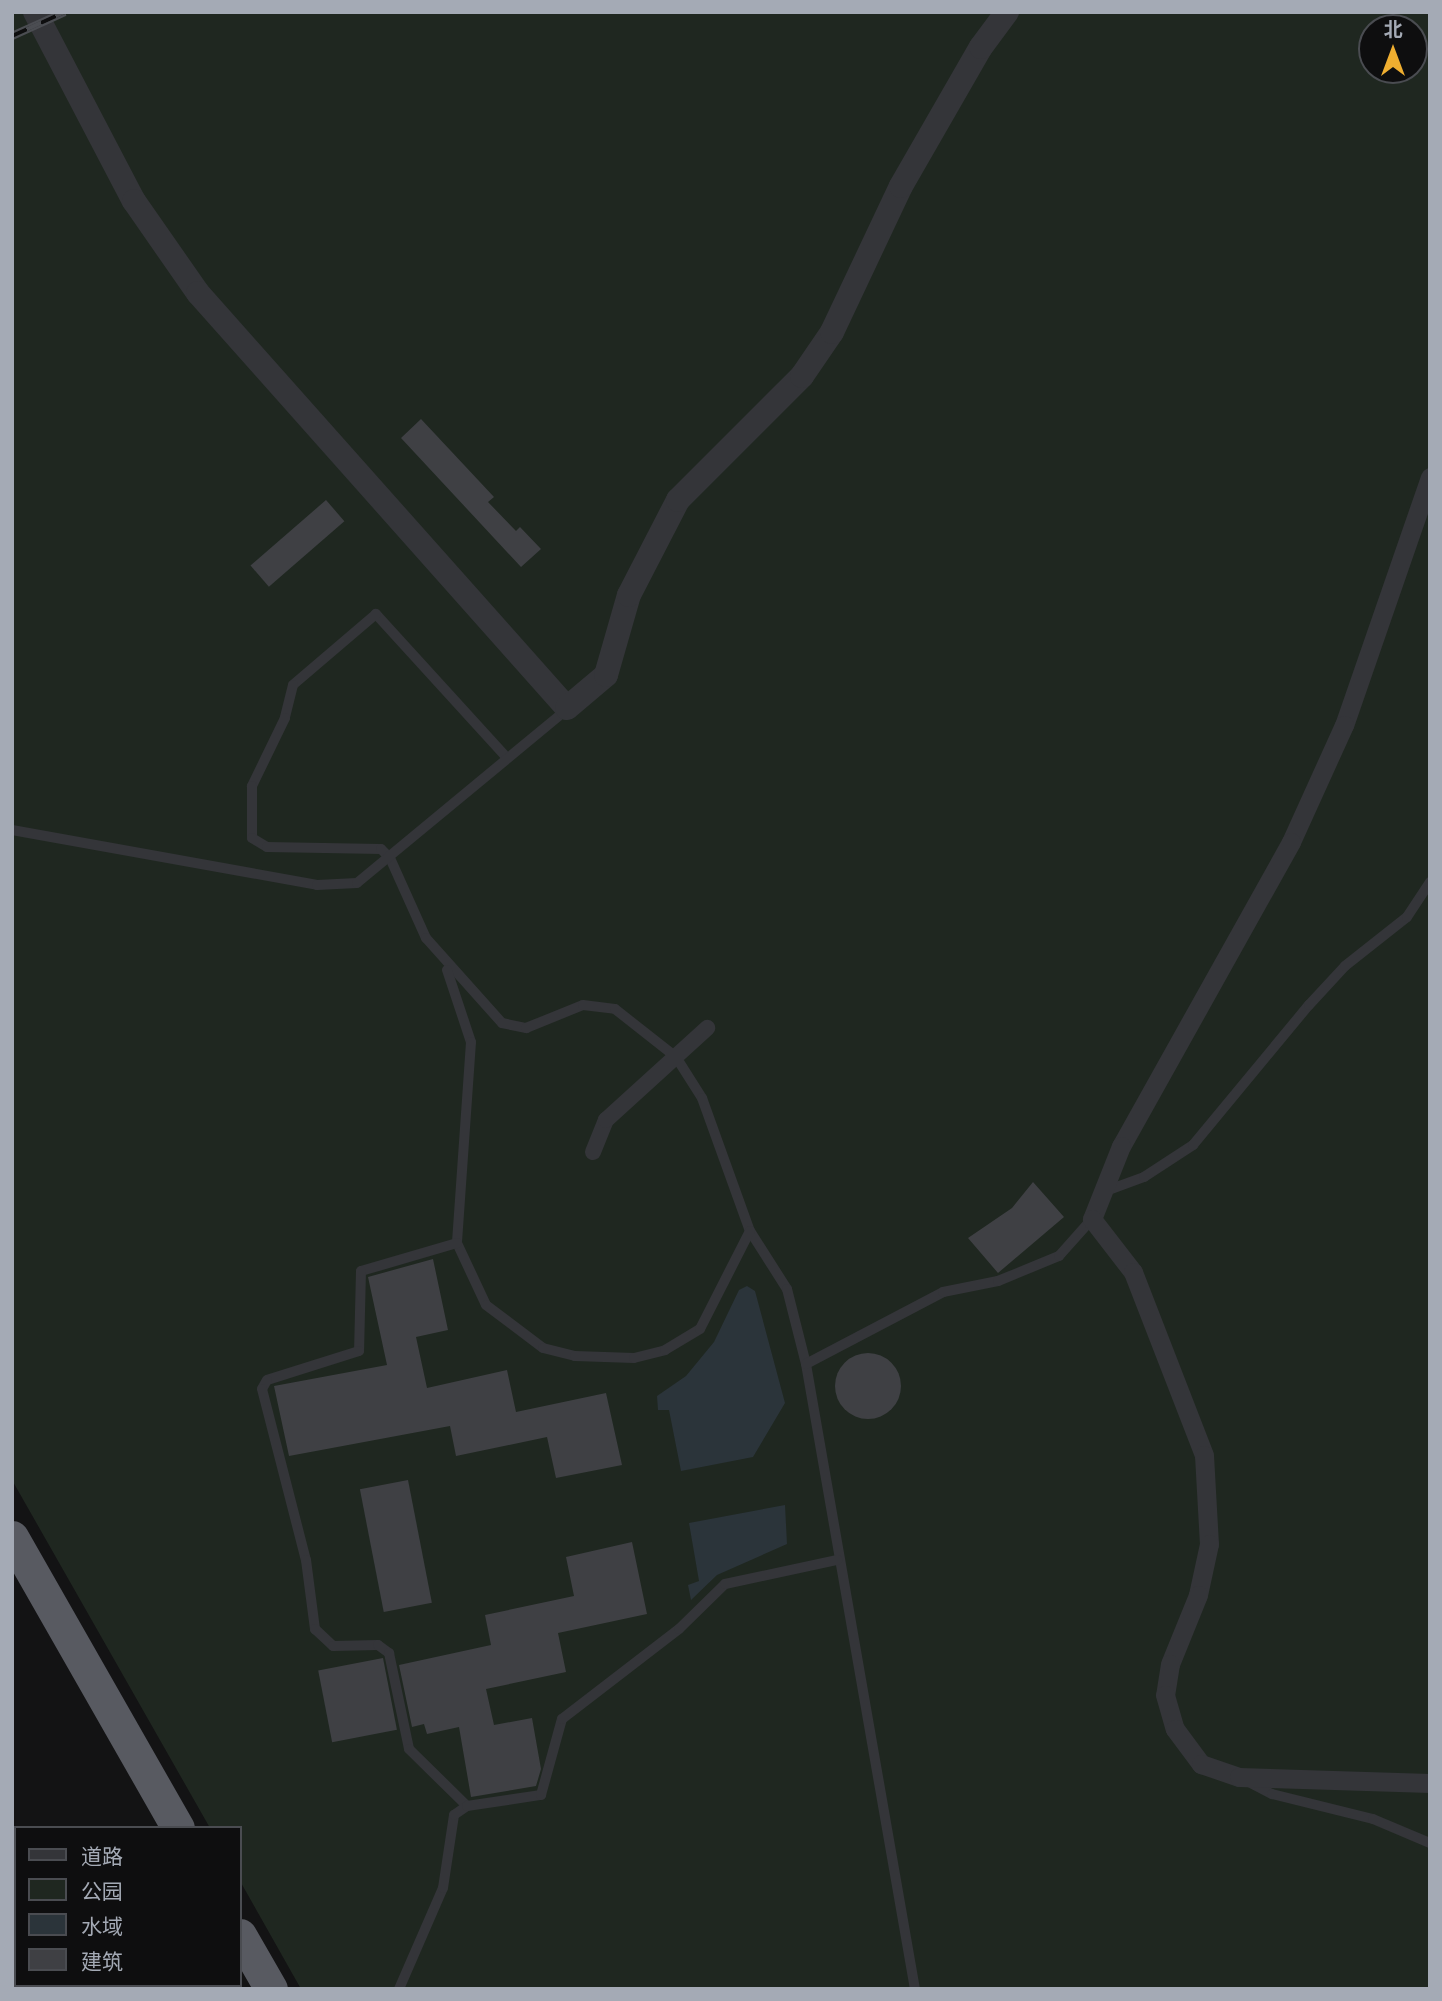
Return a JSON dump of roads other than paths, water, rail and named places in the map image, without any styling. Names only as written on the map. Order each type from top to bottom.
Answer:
[{"type":"highway","points":[[12,1537],[21,1571],[177,1826]]},
{"type":"highway","points":[[242,1938],[271,1989]]},
{"type":"street","points":[[35,12],[134,201],[198,292],[567,708],[606,675],[629,595],[678,500],[802,376],[832,332],[901,186],[981,47],[1007,12]]},
{"type":"street","points":[[1430,477],[1344,726],[1291,842],[1121,1146],[1092,1219],[1133,1272],[1204,1455],[1209,1544],[1165,1695],[1175,1730],[1201,1764],[1239,1777],[1430,1783]]},
{"type":"street","points":[[593,1152],[606,1120],[707,1028]]},
{"type":"lane","points":[[507,758],[376,614],[293,685],[285,718],[252,786],[252,838],[267,846],[381,849],[390,858],[426,938],[502,1023],[526,1028],[583,1005],[615,1009],[676,1057],[702,1097],[750,1231],[787,1289],[806,1364],[837,1560],[915,1989]]},
{"type":"lane","points":[[12,830],[317,885],[357,883],[567,708]]},
{"type":"lane","points":[[1102,1192],[1144,1177],[1194,1145],[1310,1005],[1345,966],[1407,917],[1430,882]]},
{"type":"lane","points":[[443,959],[471,1042],[457,1243],[486,1305],[543,1348],[599,1359],[634,1358],[688,1340],[700,1329],[750,1231]]},
{"type":"lane","points":[[806,1364],[943,1292],[998,1281],[1059,1256],[1092,1219]]},
{"type":"lane","points":[[457,1243],[361,1271],[359,1351],[267,1380],[262,1389],[306,1560],[315,1629],[333,1646],[377,1644],[389,1653],[410,1749],[467,1806]]},
{"type":"lane","points":[[399,1989],[443,1888],[454,1815],[467,1806],[541,1795],[562,1719],[679,1629],[725,1584],[837,1560]]},
{"type":"lane","points":[[1239,1777],[1272,1794],[1373,1819],[1430,1843]]},
{"type":"water","points":[[747,1286],[755,1291],[785,1403],[753,1457],[681,1471],[669,1410],[658,1410],[657,1396],[686,1376],[714,1342],[739,1290]]},
{"type":"water","points":[[785,1505],[787,1544],[717,1575],[691,1600],[688,1585],[699,1581],[689,1523]]},
{"type":"railway","points":[[12,36],[65,12]]}]
